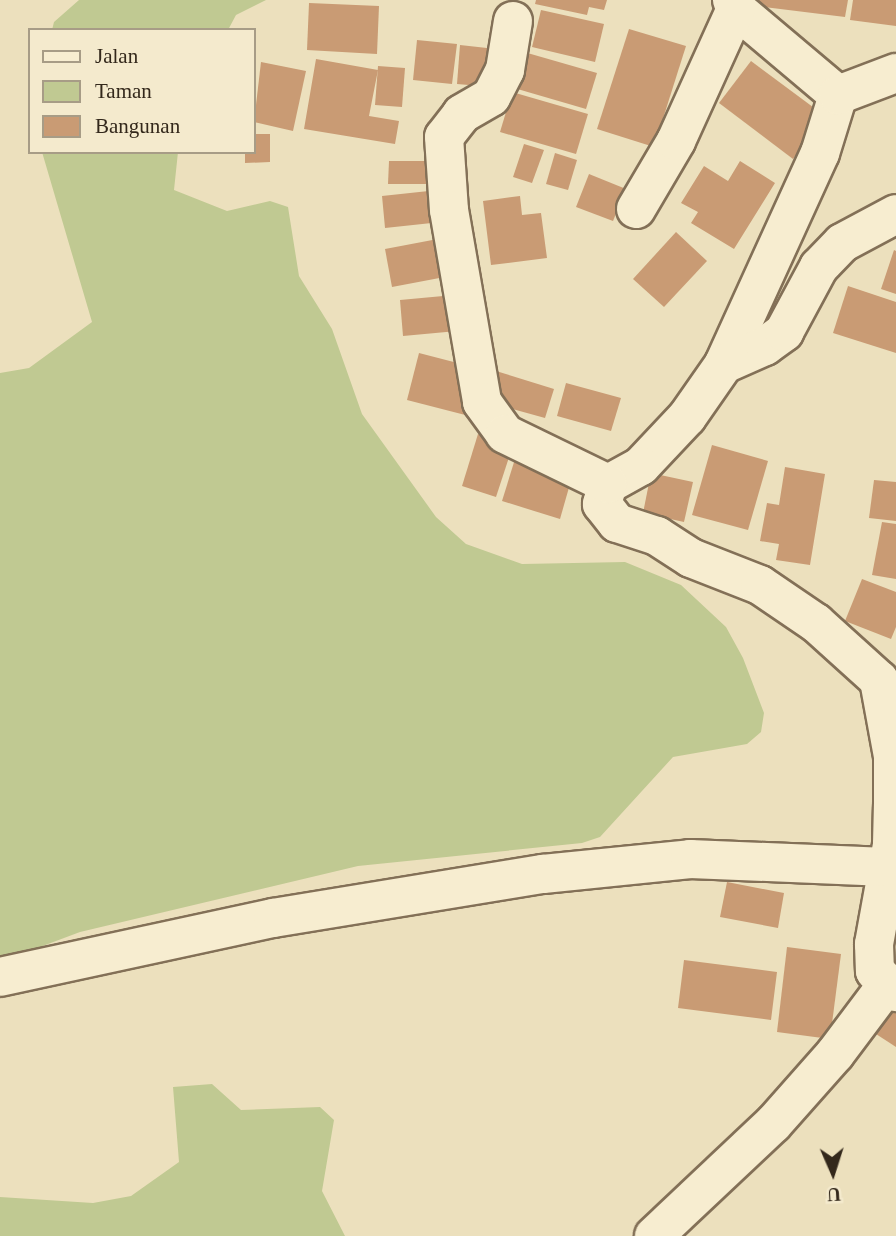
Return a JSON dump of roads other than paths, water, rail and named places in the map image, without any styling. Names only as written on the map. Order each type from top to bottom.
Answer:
[{"type":"street","points":[[636,209],[676,141],[734,4],[838,95]]},
{"type":"street","points":[[513,21],[506,70],[491,97],[462,114],[444,137],[449,210],[482,402],[505,435],[608,484]]},
{"type":"street","points":[[838,95],[896,73]]},
{"type":"street","points":[[654,1236],[773,1124],[891,989],[875,971],[874,944],[892,845],[893,756],[887,688],[816,622],[760,585],[691,558],[657,536],[617,523],[602,504],[608,484],[641,466],[687,417],[724,363],[820,153],[838,95]]},
{"type":"street","points":[[724,363],[765,346],[783,332],[819,267],[842,243],[896,214]]},
{"type":"street","points":[[0,977],[273,918],[543,874],[690,859],[887,867]]}]
